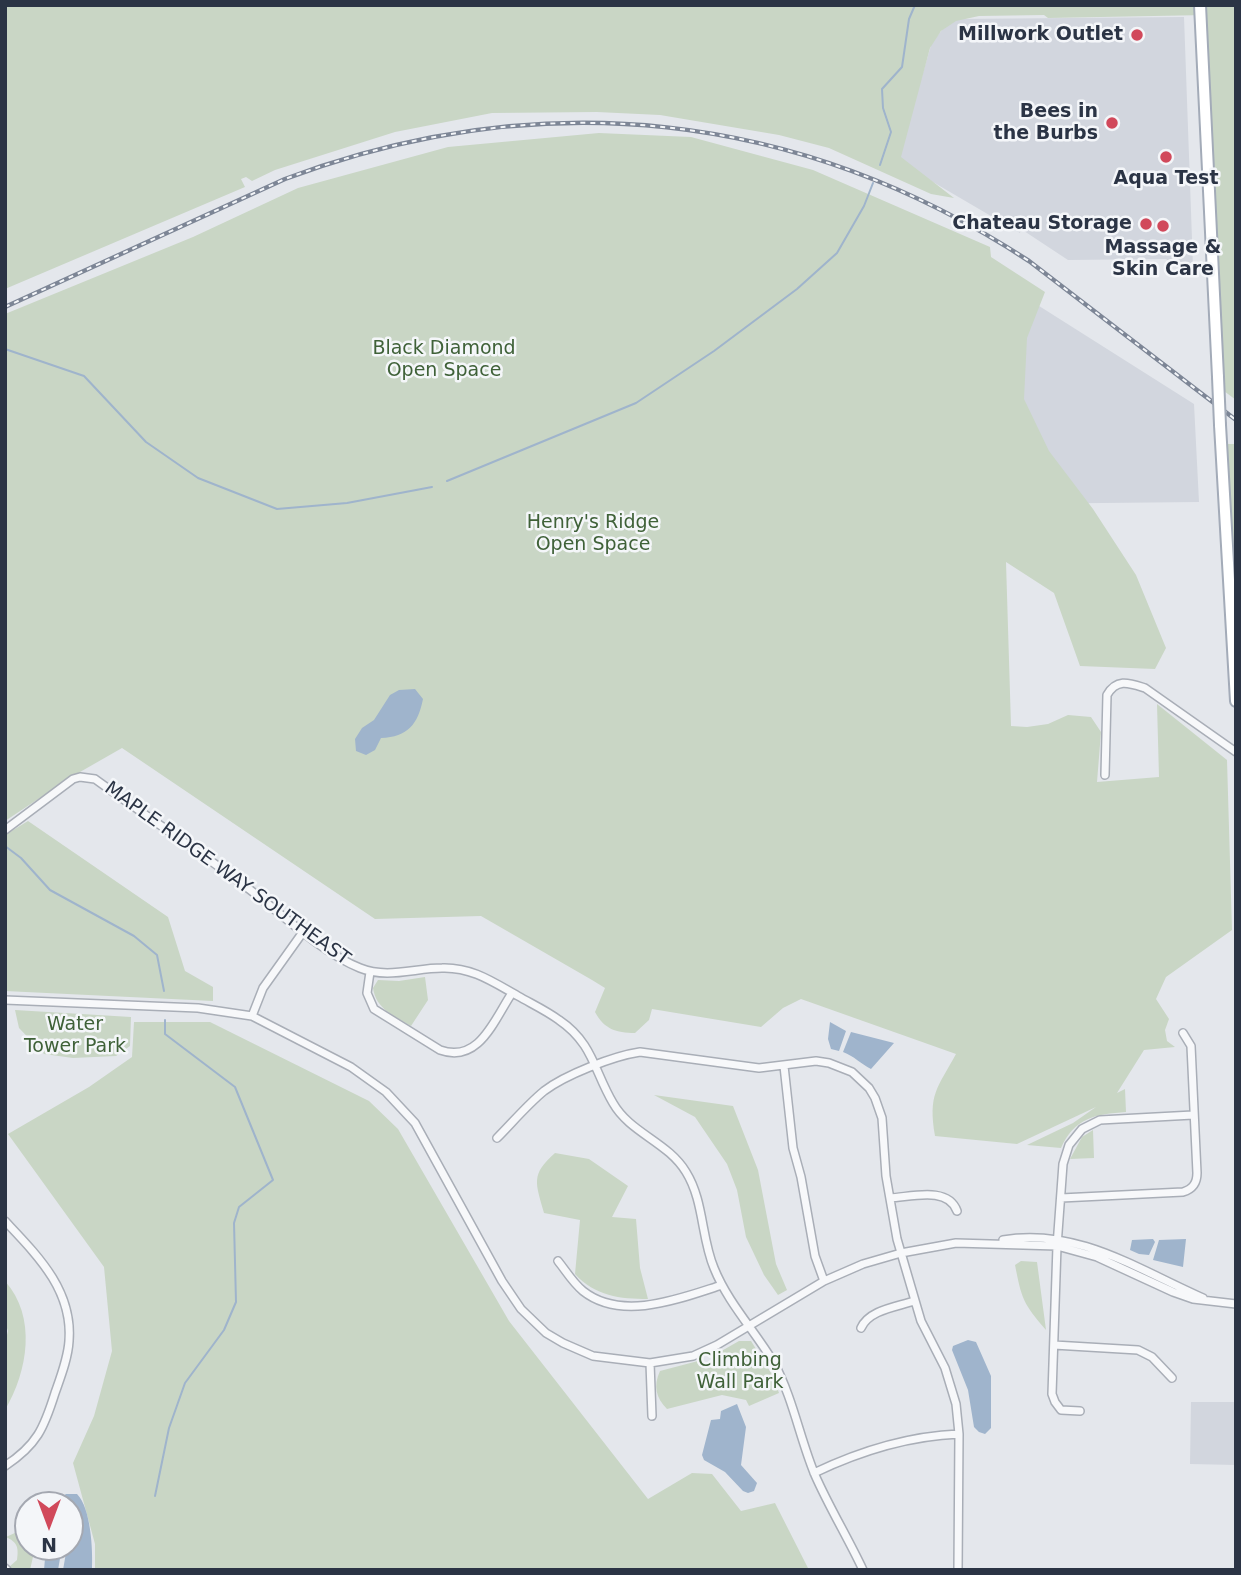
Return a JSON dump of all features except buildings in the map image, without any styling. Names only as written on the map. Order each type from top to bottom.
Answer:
[{"type":"main road","points":[[1200,5],[1236,701]]},
{"type":"street","points":[[1105,775],[1106,704],[1112,686],[1118,683],[1129,682],[1144,688],[1236,752]]},
{"type":"street","name":"MAPLE RIDGE WAY SOUTHEAST","points":[[5,830],[74,779],[94,779],[247,888],[303,932],[349,962],[370,972],[406,973],[441,968],[469,971],[492,979],[575,1032],[585,1043],[613,1104],[623,1116],[674,1156],[686,1171],[698,1200],[709,1255],[722,1285],[781,1378],[814,1473],[863,1570]]},
{"type":"street","points":[[252,1016],[267,981],[303,932]]},
{"type":"street","points":[[370,972],[366,993],[374,1009],[448,1053],[466,1052],[478,1045],[512,993]]},
{"type":"street","points":[[5,1000],[198,1008],[252,1016],[351,1067],[386,1092],[415,1124],[502,1281],[529,1318],[546,1333],[593,1356],[650,1363],[700,1353],[824,1281],[863,1264],[901,1253],[956,1243],[1058,1242],[1172,1292],[1193,1299],[1236,1304]]},
{"type":"street","points":[[1061,1198],[1183,1192],[1196,1183],[1191,1046],[1183,1033]]},
{"type":"street","points":[[497,1138],[543,1092],[596,1065],[625,1054],[640,1052],[736,1066],[784,1066],[816,1061],[852,1072],[869,1088],[880,1109],[886,1176],[901,1253],[921,1321],[945,1368],[956,1404],[959,1434],[958,1570]]},
{"type":"street","points":[[784,1066],[793,1148],[816,1256],[824,1281]]},
{"type":"street","points":[[1080,1411],[1061,1410],[1052,1395],[1058,1242],[1065,1153],[1073,1138],[1093,1122],[1193,1115]]},
{"type":"street","points":[[890,1198],[940,1195],[951,1200],[957,1211]]},
{"type":"street","points":[[5,1221],[44,1263],[55,1280],[66,1311],[69,1341],[65,1362],[42,1431],[27,1450],[5,1466]]},
{"type":"street","points":[[558,1261],[584,1292],[600,1300],[628,1305],[658,1303],[722,1285]]},
{"type":"street","points":[[861,1328],[867,1319],[875,1314],[914,1301]]},
{"type":"street","points":[[1054,1345],[1138,1350],[1152,1357],[1172,1378]]},
{"type":"street","points":[[650,1363],[652,1416]]},
{"type":"street","points":[[814,1473],[863,1452],[936,1435],[959,1434]]},
{"type":"shaded area","points":[[1184,17],[1193,267],[1179,269],[1166,259],[1068,260],[1021,229],[1020,233],[897,161],[932,42],[956,19]]},
{"type":"shaded area","points":[[1017,292],[1194,404],[1199,502],[1007,504]]},
{"type":"shaded area","points":[[1191,1402],[1236,1402],[1236,1465],[1190,1464]]},
{"type":"green space","points":[[5,5],[1236,5],[1236,400],[1224,391],[1206,15],[1048,18],[1044,15],[979,16],[956,21],[941,31],[930,48],[901,157],[954,198],[931,194],[829,148],[779,135],[660,115],[597,112],[492,113],[395,132],[275,170],[252,181],[246,177],[241,179],[245,187],[5,289]]},
{"type":"green space","name":"Henry's Ridge Open Space","points":[[599,133],[691,137],[813,170],[990,247],[991,257],[1045,292],[1027,338],[1024,399],[1049,451],[1093,509],[1136,575],[1166,648],[1155,669],[1080,666],[1054,593],[1006,562],[1011,726],[1048,724],[1068,715],[1091,717],[1101,732],[1097,782],[1159,777],[1157,704],[1227,760],[1232,930],[1166,977],[1156,999],[1169,1019],[1165,1030],[1167,1041],[1175,1047],[1144,1050],[1117,1093],[1125,1089],[1126,1112],[1096,1116],[1079,1124],[1061,1148],[1027,1145],[1073,1123],[1096,1107],[1017,1144],[935,1136],[933,1110],[936,1092],[956,1054],[801,999],[783,1008],[761,1027],[652,1009],[649,1020],[635,1033],[611,1029],[595,1012],[605,988],[481,916],[375,919],[122,748],[73,776],[5,821],[5,314],[193,237],[298,188],[448,147]]},
{"type":"green space","points":[[1227,444],[1236,444],[1236,645]]},
{"type":"green space","points":[[28,821],[168,917],[185,971],[213,987],[213,1001],[5,991],[5,835]]},
{"type":"green space","points":[[425,977],[428,1000],[411,1026],[382,1007],[373,988],[378,980],[399,981]]},
{"type":"green space","name":"Water Tower Park","points":[[15,1010],[131,1017],[130,1046],[116,1056],[73,1058],[44,1054],[19,1028]]},
{"type":"green space","points":[[134,1022],[210,1022],[369,1101],[398,1129],[509,1321],[648,1499],[692,1473],[712,1474],[741,1511],[775,1503],[809,1570],[95,1570],[95,1544],[84,1504],[84,1491],[81,1491],[73,1463],[94,1416],[112,1351],[104,1267],[8,1134],[89,1087],[132,1057]]},
{"type":"green space","points":[[654,1095],[733,1106],[758,1170],[776,1264],[787,1290],[778,1295],[764,1275],[746,1237],[737,1190],[727,1164],[695,1117]]},
{"type":"green space","points":[[1093,1130],[1094,1158],[1070,1159],[1082,1137]]},
{"type":"green space","points":[[555,1153],[589,1159],[628,1186],[612,1217],[636,1219],[640,1268],[648,1299],[608,1295],[591,1287],[575,1274],[580,1220],[544,1213],[537,1187],[538,1174]]},
{"type":"green space","points":[[1021,1261],[1037,1262],[1046,1330],[1028,1307],[1022,1294],[1015,1265]]},
{"type":"green space","points":[[5,1281],[22,1311],[26,1344],[19,1378],[5,1410],[5,1343],[8,1331],[5,1322]]},
{"type":"green space","name":"Climbing Wall Park","points":[[739,1341],[751,1341],[773,1376],[779,1393],[749,1406],[746,1400],[722,1395],[667,1409],[663,1405],[656,1387],[660,1371],[698,1361],[701,1364],[718,1358],[718,1353]]},
{"type":"green space","points":[[14,1533],[14,1542],[13,1541],[6,1537]]},
{"type":"green space","points":[[16,1561],[32,1561],[30,1570],[13,1570],[9,1567]]},
{"type":"water","points":[[415,689],[423,699],[418,716],[410,728],[398,735],[381,738],[375,750],[366,755],[356,751],[355,739],[362,728],[374,720],[390,695],[399,690]]},
{"type":"water","points":[[830,1022],[846,1031],[839,1051],[831,1049],[828,1039]]},
{"type":"water","points":[[851,1032],[894,1043],[871,1069],[843,1052]]},
{"type":"water","points":[[1153,1239],[1155,1242],[1149,1255],[1130,1250],[1132,1240]]},
{"type":"water","points":[[1186,1239],[1183,1267],[1153,1260],[1159,1240]]},
{"type":"water","points":[[968,1340],[976,1342],[991,1376],[991,1428],[985,1434],[974,1427],[968,1390],[952,1350],[953,1346]]},
{"type":"water","points":[[737,1404],[746,1427],[741,1465],[757,1483],[754,1491],[748,1493],[725,1472],[704,1460],[702,1455],[711,1420],[720,1419],[721,1411]]},
{"type":"water","points":[[84,1506],[91,1541],[92,1570],[63,1570],[65,1561],[84,1561]]},
{"type":"water","points":[[45,1561],[60,1561],[58,1570],[44,1570]]},
{"type":"waterway","points":[[880,165],[891,132],[883,108],[882,89],[902,67],[909,19],[915,5]]},
{"type":"waterway","points":[[447,481],[636,403],[714,351],[797,289],[837,253],[864,206],[873,183]]},
{"type":"waterway","points":[[5,349],[84,376],[146,442],[198,478],[277,509],[347,503],[432,487]]},
{"type":"waterway","points":[[5,846],[21,858],[50,890],[134,936],[157,955],[164,991]]},
{"type":"waterway","points":[[155,1496],[169,1428],[185,1383],[224,1330],[236,1302],[234,1223],[239,1207],[273,1180],[235,1087],[165,1034],[165,1020]]},
{"type":"railway","points":[[5,307],[285,179],[381,149],[477,130],[572,123],[667,127],[760,143],[851,171],[941,210],[1029,261],[1236,420]]},
{"type":"place","name":"Millwork Outlet","points":[[1137,35]]},
{"type":"place","name":"Bees in the Burbs","points":[[1112,123]]},
{"type":"place","name":"Aqua Test","points":[[1166,157]]},
{"type":"place","name":"Chateau Storage","points":[[1146,224]]},
{"type":"place","name":"Massage & Skin Care","points":[[1163,226]]},
{"type":"park label","name":"Black Diamond Open Space","points":[[444,360]]}]
